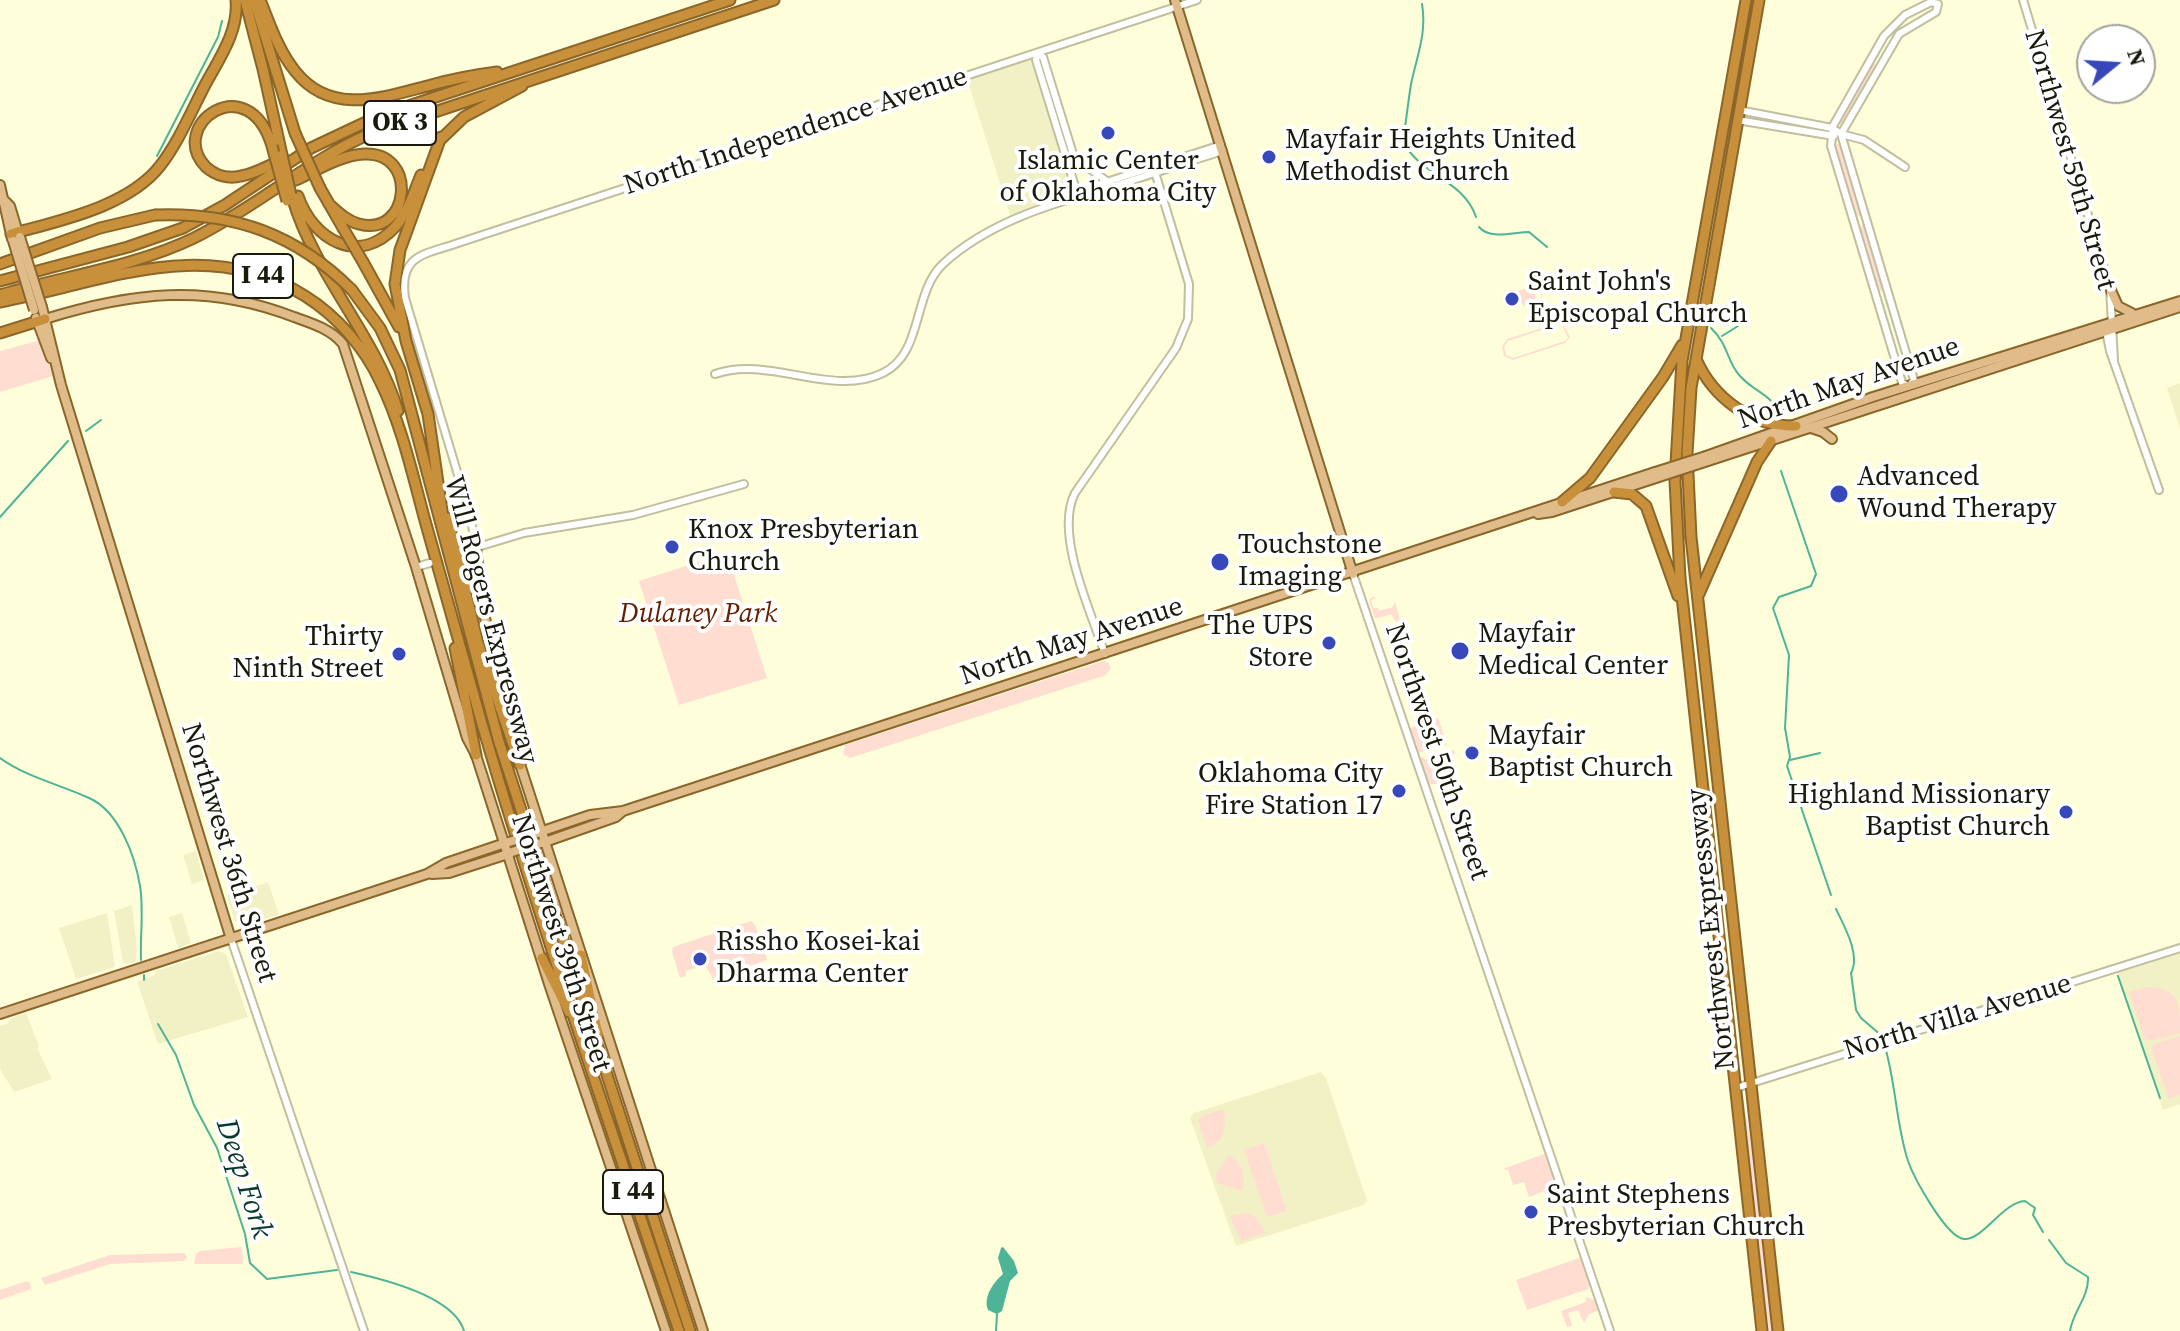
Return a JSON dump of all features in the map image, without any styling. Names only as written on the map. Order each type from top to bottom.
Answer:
[{"type":"highway","points":[[15,236],[123,197],[153,174],[167,156],[228,41],[235,20],[236,0]]},
{"type":"highway","points":[[245,0],[276,143],[300,222],[323,271],[390,385],[415,484]]},
{"type":"highway","points":[[257,0],[296,72],[312,87],[340,99],[374,99],[460,77],[524,68]]},
{"type":"highway","points":[[257,0],[295,133],[320,188],[406,341]]},
{"type":"highway","name":"OK 3","points":[[0,281],[128,247],[183,228],[225,205],[311,148],[381,115],[730,0]]},
{"type":"highway","name":"OK 3","points":[[0,295],[133,260],[180,244],[216,226],[323,157],[361,138],[774,0]]},
{"type":"highway","name":"Northwest Expressway","points":[[1746,0],[1687,335],[1677,422],[1675,481],[1683,609],[1762,1331]]},
{"type":"highway","name":"Northwest Expressway","points":[[1759,0],[1695,357],[1687,453],[1698,597],[1778,1331]]},
{"type":"highway","points":[[311,148],[245,176],[230,177],[204,165],[197,152],[197,137],[199,127],[208,115],[223,107],[239,106],[258,117],[282,155],[293,199],[308,219],[327,238],[347,245],[374,241],[393,229],[403,215],[431,152],[441,137],[464,117],[537,78]]},
{"type":"highway","points":[[1727,106],[1738,115]]},
{"type":"highway","points":[[1710,132],[1722,135],[1733,146]]},
{"type":"highway","points":[[441,137],[396,263],[395,293],[423,394],[475,633],[520,765]]},
{"type":"highway","points":[[274,189],[341,160],[364,154],[383,157],[393,164],[399,174],[403,188],[399,206],[390,218],[378,224],[367,226],[353,222],[329,204]]},
{"type":"highway","name":"Will Rogers Expressway","points":[[0,264],[100,228],[155,215],[218,217],[271,233],[309,254],[352,290],[380,328],[400,370],[499,742],[690,1331]]},
{"type":"highway","name":"Will Rogers Expressway","points":[[0,302],[175,265],[218,265],[267,277],[287,286],[321,307],[358,345],[385,391],[415,484],[499,780],[679,1331]]},
{"type":"highway","points":[[0,333],[42,321]]},
{"type":"highway","points":[[1562,502],[1590,478],[1679,354],[1687,335]]},
{"type":"highway","points":[[1695,357],[1707,380],[1744,413],[1769,425],[1796,426]]},
{"type":"highway","points":[[1698,597],[1757,462],[1771,441]]},
{"type":"highway","points":[[438,472],[447,551]]},
{"type":"highway","points":[[1614,492],[1637,497],[1649,511],[1683,609]]},
{"type":"highway","points":[[451,613],[460,681],[476,755]]},
{"type":"highway","points":[[1717,918],[1734,933]]},
{"type":"highway","points":[[542,958],[588,1053]]},
{"type":"highway","points":[[583,959],[603,1066]]},
{"type":"main road","name":"Northwest 50th Street","points":[[1176,3],[1353,574]]},
{"type":"main road","name":"Northwest 36th Street","points":[[0,185],[4,200],[10,206],[15,236],[231,939]]},
{"type":"main road","points":[[0,238],[15,236]]},
{"type":"main road","points":[[2110,288],[2118,306],[2133,314]]},
{"type":"main road","name":"Northwest 39th Street","points":[[42,321],[126,298],[189,294],[232,299],[273,309],[315,325],[340,340],[416,567],[467,738],[507,842],[549,984],[666,1331]]},
{"type":"main road","name":"North May Avenue","points":[[2110,327],[2133,314],[2180,301]]},
{"type":"main road","name":"North May Avenue","points":[[0,1014],[427,874],[446,863],[590,815],[623,811],[1353,574],[1562,502],[1707,458],[1796,426],[2180,307]]},
{"type":"main road","name":"North May Avenue","points":[[1707,458],[1810,428],[1910,390]]},
{"type":"main road","points":[[1810,428],[1832,439]]},
{"type":"main road","name":"North May Avenue","points":[[1534,514],[1552,512],[1655,475]]},
{"type":"main road","name":"Northwest 39th Street","points":[[476,547],[483,610],[539,832],[703,1331]]},
{"type":"main road","name":"North May Avenue","points":[[427,874],[449,873],[613,819],[623,811]]},
{"type":"main road","points":[[583,959],[596,968]]},
{"type":"street","name":"North Independence Avenue","points":[[476,547],[470,515],[405,298],[404,275],[410,262],[423,255],[1038,53],[1176,3],[1197,0]]},
{"type":"street","name":"Northwest 59th Street","points":[[2023,0],[2110,288],[2114,361],[2159,490]]},
{"type":"street","points":[[1738,115],[1767,115],[1832,128],[1841,136],[1914,380],[1910,390],[1902,383],[1891,348],[1831,146],[1831,137],[1832,128],[1884,36],[1905,15],[1931,2],[1938,4],[1936,12],[1899,34],[1841,136]]},
{"type":"street","points":[[1078,196],[1036,60],[1038,53],[1043,57],[1073,154],[1108,182]]},
{"type":"street","points":[[1738,115],[1764,127],[1864,140],[1905,167]]},
{"type":"street","points":[[1764,127],[1767,115]]},
{"type":"street","points":[[715,374],[746,370],[859,381],[882,374],[895,365],[904,353],[929,282],[943,264],[1005,224],[1078,196],[1094,186],[1155,172],[1222,148]]},
{"type":"street","points":[[1092,190],[1096,192],[1222,148]]},
{"type":"street","points":[[1105,654],[1071,548],[1067,517],[1075,493],[1176,348],[1186,325],[1190,306],[1189,284],[1155,172]]},
{"type":"street","points":[[1853,223],[1865,219]]},
{"type":"street","points":[[1876,297],[1888,294]]},
{"type":"street","points":[[1884,324],[1896,321]]},
{"type":"street","points":[[1891,348],[1905,350]]},
{"type":"street","points":[[458,553],[524,533],[644,512],[744,484]]},
{"type":"street","points":[[416,567],[430,563]]},
{"type":"street","name":"Northwest 50th Street","points":[[1353,574],[1610,1331]]},
{"type":"street","name":"Northwest 36th Street","points":[[231,939],[364,1331]]},
{"type":"street","name":"North Villa Avenue","points":[[1736,1088],[2180,948]]},
{"type":"shaded area","points":[[1028,59],[1033,61],[1074,191],[1011,218],[967,79]]},
{"type":"shaded area","points":[[2180,383],[2180,428],[2167,388]]},
{"type":"shaded area","points":[[196,851],[204,880],[192,884],[183,855]]},
{"type":"shaded area","points":[[268,882],[279,914],[244,926],[235,922],[227,896]]},
{"type":"shaded area","points":[[132,905],[136,961],[127,964],[123,963],[114,911]]},
{"type":"shaded area","points":[[107,913],[115,967],[76,979],[59,928]]},
{"type":"shaded area","points":[[182,913],[191,943],[178,948],[169,917]]},
{"type":"shaded area","points":[[219,951],[226,954],[248,1017],[158,1044],[137,981],[154,976],[156,971]]},
{"type":"shaded area","points":[[2180,952],[2180,1104],[2163,1110],[2116,972]]},
{"type":"shaded area","points":[[26,1013],[39,1046],[37,1048],[52,1079],[14,1092],[0,1069],[0,1026]]},
{"type":"shaded area","points":[[1321,1072],[1326,1078],[1367,1200],[1364,1205],[1236,1246],[1190,1118],[1194,1113]]},
{"type":"green space","points":[[1875,62],[1876,67],[1844,124],[1839,124],[1871,64]]},
{"type":"green space","points":[[1835,143],[1841,145],[1860,216],[1854,215]]},
{"type":"green space","points":[[1863,224],[1884,287],[1880,292],[1859,230]]},
{"type":"green space","points":[[1532,286],[1540,312],[1531,315],[1528,305],[1523,306],[1518,291]]},
{"type":"green space","points":[[1558,323],[1564,326],[1570,337],[1565,343],[1513,360],[1504,356],[1502,347],[1507,339]],"holes":[[[1557,325],[1563,327],[1568,338],[1565,341],[1513,358],[1506,355],[1504,347],[1508,341]]]},
{"type":"green space","points":[[41,340],[53,376],[0,392],[0,351]]},
{"type":"green space","name":"Dulaney Park","points":[[727,553],[767,678],[679,705],[639,581]]},
{"type":"green space","points":[[1374,596],[1375,599],[1371,600],[1373,608],[1379,611],[1393,607],[1395,602],[1400,620],[1396,622],[1391,614],[1375,619],[1369,600]]},
{"type":"green space","points":[[1103,661],[1108,662],[1111,668],[1106,675],[850,758],[843,754],[845,745]]},
{"type":"green space","points":[[1438,718],[1447,744],[1418,753],[1410,728]]},
{"type":"green space","points":[[1454,750],[1455,754],[1433,762],[1439,780],[1429,785],[1420,758],[1425,760]]},
{"type":"green space","points":[[751,921],[767,960],[713,979],[705,965],[686,971],[686,976],[680,978],[673,947]]},
{"type":"green space","points":[[2148,987],[2166,991],[2176,1000],[2180,1013],[2180,1033],[2150,1041],[2145,1039],[2129,992]]},
{"type":"green space","points":[[2180,1036],[2180,1095],[2169,1099],[2151,1048]]},
{"type":"green space","points":[[1743,1096],[1761,1210],[1774,1331],[1767,1331]]},
{"type":"green space","points":[[1223,1109],[1224,1133],[1218,1142],[1207,1148],[1198,1120]]},
{"type":"green space","points":[[1264,1143],[1287,1211],[1267,1217],[1244,1150]]},
{"type":"green space","points":[[1544,1154],[1560,1192],[1549,1204],[1544,1191],[1529,1197],[1524,1182],[1513,1185],[1508,1170],[1503,1169]]},
{"type":"green space","points":[[1229,1155],[1242,1170],[1243,1191],[1217,1183],[1216,1174]]},
{"type":"green space","points":[[1246,1213],[1256,1217],[1266,1233],[1241,1241],[1230,1216]]},
{"type":"green space","points":[[242,1247],[243,1264],[194,1264],[200,1251]]},
{"type":"green space","points":[[184,1253],[187,1257],[184,1261],[110,1264],[45,1285],[41,1278],[110,1255]]},
{"type":"green space","points":[[1582,1257],[1591,1282],[1588,1289],[1527,1310],[1516,1280]]},
{"type":"green space","points":[[27,1281],[31,1289],[0,1300],[0,1290]]},
{"type":"green space","points":[[1586,1297],[1597,1301],[1600,1310],[1589,1314],[1584,1323],[1578,1310],[1568,1313],[1572,1325],[1567,1327],[1561,1311],[1586,1302]]},
{"type":"water","points":[[1003,1247],[1014,1261],[1018,1273],[1010,1281],[1002,1311],[997,1314],[988,1310],[987,1300],[1003,1274],[998,1258]]},
{"type":"waterway","points":[[1422,4],[1422,35],[1403,141],[1419,162],[1462,194],[1476,217]]},
{"type":"waterway","points":[[157,156],[218,37],[222,21]]},
{"type":"waterway","points":[[1479,227],[1495,234],[1529,232],[1547,247]]},
{"type":"waterway","points":[[1722,336],[1738,326]]},
{"type":"waterway","points":[[1711,328],[1736,371],[1768,398],[1780,415]]},
{"type":"waterway","points":[[1779,411],[1807,403]]},
{"type":"waterway","points":[[86,431],[101,420]]},
{"type":"waterway","points":[[0,517],[68,441]]},
{"type":"waterway","points":[[1781,471],[1816,574],[1811,586],[1779,597],[1773,608],[1789,655],[1785,728],[1790,757],[1787,766],[1831,895]]},
{"type":"waterway","points":[[1790,760],[1820,753]]},
{"type":"waterway","name":"Deep Fork","points":[[0,758],[33,776],[100,804],[117,824],[130,848],[140,886],[141,960]]},
{"type":"waterway","points":[[1836,909],[1853,949],[1854,966],[1851,973],[1856,1010],[1882,1036]]},
{"type":"waterway","name":"Deep Fork","points":[[144,975],[144,980]]},
{"type":"waterway","points":[[2118,976],[2160,1098]]},
{"type":"waterway","name":"Deep Fork","points":[[158,1024],[176,1055],[194,1105],[217,1148],[245,1234],[250,1263],[267,1279],[337,1270]]},
{"type":"waterway","points":[[1885,1047],[1908,1161],[1924,1193],[1948,1228],[1957,1236],[1971,1238],[2009,1208],[2025,1201],[2035,1208],[2033,1215],[2043,1232]]},
{"type":"waterway","points":[[2049,1240],[2066,1263],[2088,1277],[2086,1291],[2070,1331]]},
{"type":"waterway","name":"Deep Fork","points":[[351,1272],[381,1279],[432,1299],[447,1308],[464,1331]]},
{"type":"waterway","points":[[996,1331],[997,1314]]},
{"type":"place","name":"Islamic Center of Oklahoma City","points":[[1108,133]]},
{"type":"place","name":"Mayfair Heights United Methodist Church","points":[[1269,157]]},
{"type":"place","name":"Saint John's Episcopal Church","points":[[1512,299]]},
{"type":"place","name":"Advanced Wound Therapy","points":[[1839,494]]},
{"type":"place","name":"Knox Presbyterian Church","points":[[672,547]]},
{"type":"place","name":"Touchstone Imaging","points":[[1220,562]]},
{"type":"place","name":"The UPS Store","points":[[1329,643]]},
{"type":"place","name":"Mayfair Medical Center","points":[[1460,651]]},
{"type":"place","name":"Thirty Ninth Street","points":[[399,654]]},
{"type":"place","name":"Mayfair Baptist Church","points":[[1472,753]]},
{"type":"place","name":"Oklahoma City Fire Station 17","points":[[1399,791]]},
{"type":"place","name":"Highland Missionary Baptist Church","points":[[2066,812]]},
{"type":"place","name":"Rissho Kosei-kai Dharma Center","points":[[700,959]]},
{"type":"place","name":"Saint Stephens Presbyterian Church","points":[[1531,1212]]}]
